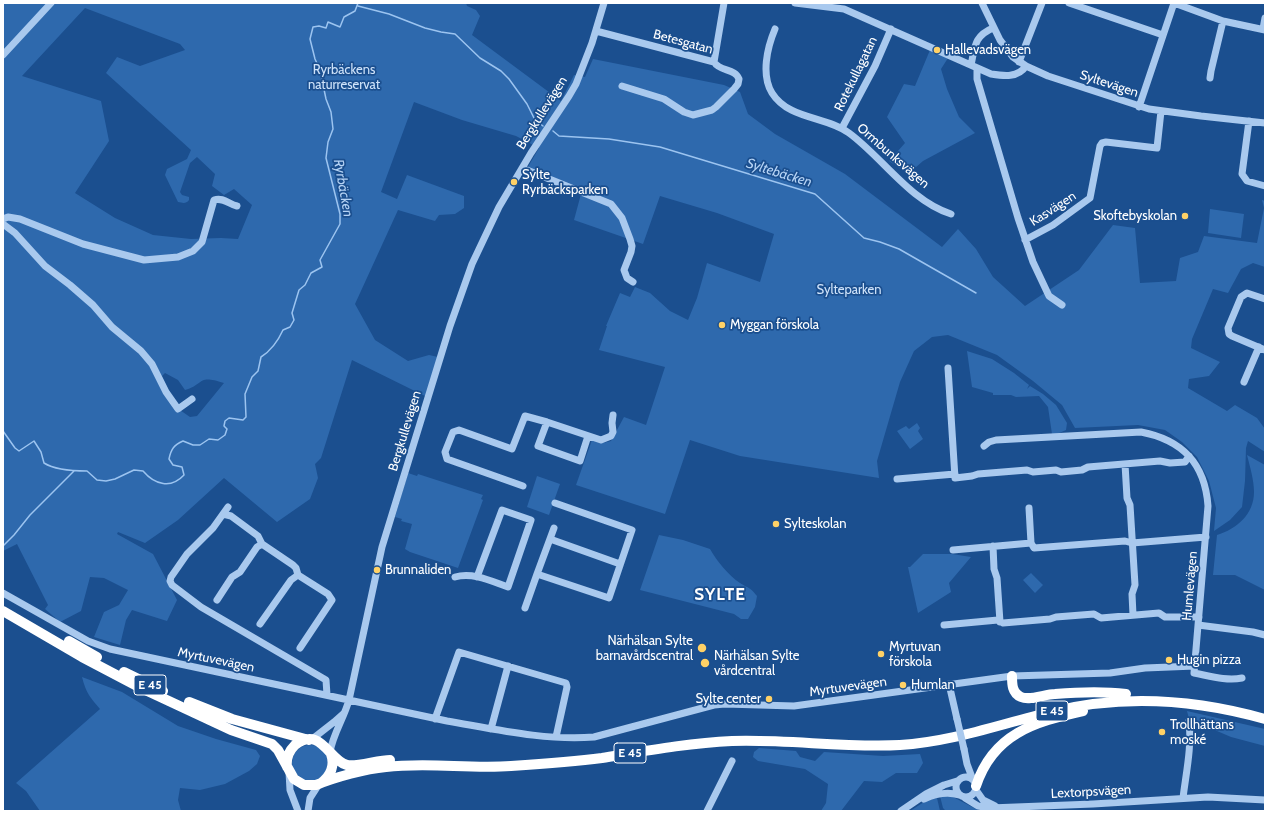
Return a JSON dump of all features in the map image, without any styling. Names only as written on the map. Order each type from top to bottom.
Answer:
[{"type":"highway","name":"E 45","points":[[3,603],[114,667],[170,695],[232,719],[323,744],[330,753],[343,764],[353,765],[385,760],[405,759],[481,760],[550,757],[666,741],[732,735],[786,734],[875,739],[905,738],[939,734],[1068,701],[1167,694],[1207,698],[1265,712]]},
{"type":"highway","name":"E 45","points":[[3,611],[82,657],[141,688],[231,730],[272,744],[278,750],[288,771],[294,779],[301,784],[310,786],[370,770],[404,765],[506,766],[551,764],[705,743],[764,741],[876,746],[921,743],[977,732],[1070,707],[1128,697],[1209,705],[1265,719]]},
{"type":"highway","points":[[1012,676],[1012,685],[1015,693],[1026,698],[1052,694],[1090,692],[1128,697]]},
{"type":"highway","points":[[975,785],[994,751],[1000,745],[1017,734],[1057,718],[1128,697]]},
{"type":"highway","points":[[288,771],[288,758],[291,750],[298,744],[310,740]]},
{"type":"highway","points":[[320,784],[327,779],[332,770],[333,764],[330,753]]},
{"type":"street","points":[[3,55],[51,3]]},
{"type":"street","name":"Bergkullevägen","points":[[330,753],[333,738],[342,720],[348,700],[382,547],[450,326],[472,264],[499,207],[530,153],[569,96],[580,74],[596,31],[604,3]]},
{"type":"street","points":[[714,62],[724,3]]},
{"type":"street","points":[[796,3],[833,5],[891,29],[991,74],[1006,76],[1011,76],[1020,72],[1042,3]]},
{"type":"street","name":"Syltevägen","points":[[982,3],[993,28],[1010,53],[1023,64],[1048,76],[1139,107],[1265,123]]},
{"type":"street","points":[[1069,3],[1163,35]]},
{"type":"street","points":[[1139,107],[1174,3],[1223,20],[1264,29],[1265,18]]},
{"type":"street","points":[[1210,78],[1223,20]]},
{"type":"street","points":[[993,28],[980,35],[977,41],[974,67],[1034,266],[1049,296],[1062,305]]},
{"type":"street","name":"Ormbunksvägen","points":[[775,29],[771,39],[766,66],[766,76],[772,93],[776,98],[789,109],[842,128],[855,138],[907,187],[939,210],[951,214]]},
{"type":"street","name":"Rotekullagatan","points":[[842,128],[875,66],[891,29]]},
{"type":"street","name":"Betesgatan","points":[[596,31],[714,62],[718,67],[737,74],[739,77],[739,81],[734,89],[716,107],[704,113],[693,115],[688,114],[664,99],[622,86]]},
{"type":"street","name":"Kasvägen","points":[[1025,240],[1053,225],[1090,198],[1100,146],[1102,143],[1106,142],[1157,148],[1161,111]]},
{"type":"street","points":[[1249,121],[1242,174],[1247,181],[1265,186]]},
{"type":"street","name":"Bergkullevägen","points":[[522,168],[610,204],[622,218],[630,239],[632,246],[631,252],[624,270],[627,278],[633,282]]},
{"type":"street","points":[[3,219],[8,217],[20,218],[83,244],[144,260],[178,257],[193,251],[202,242],[214,200],[224,199],[230,204],[238,206]]},
{"type":"street","points":[[3,224],[15,233],[45,266],[82,295],[112,327],[140,351],[152,364],[166,392],[178,409],[192,399]]},
{"type":"street","points":[[1244,382],[1262,348],[1232,336],[1229,334],[1228,328],[1241,297],[1244,294],[1247,293],[1265,299]]},
{"type":"street","points":[[948,368],[955,478],[978,474],[1028,470],[1033,472],[1056,470],[1061,472],[1160,460],[1170,463],[1185,462],[1189,456]]},
{"type":"street","points":[[523,486],[447,459],[445,452],[453,432],[459,430],[512,449],[525,416],[601,440],[611,436],[613,432],[613,415]]},
{"type":"street","points":[[547,422],[538,446],[580,461],[588,436]]},
{"type":"street","name":"Humlevägen","points":[[984,446],[989,442],[996,440],[1141,432],[1154,434],[1166,439],[1178,446],[1189,456],[1201,473],[1207,491],[1208,506],[1195,666]]},
{"type":"street","points":[[1125,464],[1127,498],[1130,505],[1135,585],[1132,594],[1133,615]]},
{"type":"street","points":[[897,479],[955,474]]},
{"type":"street","points":[[537,574],[609,598],[632,530],[555,503]]},
{"type":"street","points":[[228,507],[212,528],[187,554],[171,576],[170,580],[172,585],[201,607],[326,680],[327,695]]},
{"type":"street","points":[[1029,508],[1031,543],[1034,548],[1125,541],[1132,543],[1206,537]]},
{"type":"street","points":[[455,577],[460,575],[477,577],[508,587],[531,520],[502,510],[477,577]]},
{"type":"street","points":[[223,514],[230,516],[258,536],[262,544],[293,565],[296,568],[298,575],[328,594],[332,600],[300,648]]},
{"type":"street","points":[[525,608],[554,528]]},
{"type":"street","points":[[550,539],[620,564]]},
{"type":"street","points":[[953,550],[1031,543]]},
{"type":"street","points":[[217,600],[232,577],[240,572],[257,547],[262,544]]},
{"type":"street","points":[[993,546],[1000,622]]},
{"type":"street","points":[[260,624],[291,580],[298,575]]},
{"type":"street","name":"Myrtuvevägen","points":[[3,593],[88,641],[110,649],[436,718],[491,728],[556,737],[594,737],[714,705],[794,706],[1012,676],[1103,673],[1145,668],[1195,666]]},
{"type":"street","points":[[944,625],[998,620],[1003,623],[1094,614],[1101,618],[1159,613],[1165,617],[1199,617]]},
{"type":"street","points":[[1198,625],[1265,635]]},
{"type":"street","points":[[436,718],[459,652],[567,685],[556,737]]},
{"type":"street","points":[[491,728],[508,666]]},
{"type":"street","points":[[1195,666],[1194,673],[1221,679],[1235,680],[1242,678]]},
{"type":"street","points":[[950,684],[967,764],[975,785],[983,800],[999,808]]},
{"type":"street","name":"Bergkullevägen","points":[[310,740],[334,722],[344,712]]},
{"type":"street","points":[[1183,798],[1190,748],[1189,722]]},
{"type":"street","points":[[707,811],[732,761]]},
{"type":"street","points":[[967,764],[956,788],[962,796],[972,796],[975,785]]},
{"type":"street","points":[[288,771],[290,790],[298,811]]},
{"type":"street","points":[[960,780],[968,777],[975,785]]},
{"type":"street","name":"Lextorpsvägen","points":[[901,811],[931,791],[960,780]]},
{"type":"street","points":[[308,811],[310,798],[320,784]]},
{"type":"street","name":"Lextorpsvägen","points":[[915,803],[944,793],[953,793],[962,796],[984,808],[1093,808],[1183,798],[1208,797],[1265,800]]},
{"type":"green space","points":[[3,3],[466,3],[467,6],[476,10],[480,16],[472,35],[561,101],[574,75],[585,77],[593,59],[724,85],[740,92],[748,114],[775,134],[845,174],[942,247],[958,229],[976,249],[993,277],[1025,306],[1079,270],[1113,225],[1135,228],[1140,283],[1176,281],[1180,258],[1198,252],[1204,236],[1257,243],[1264,208],[1262,200],[1265,201],[1265,267],[1253,263],[1241,269],[1228,293],[1213,289],[1192,339],[1191,348],[1220,362],[1209,376],[1189,379],[1188,388],[1227,411],[1235,405],[1257,418],[1265,429],[1265,452],[1248,441],[1246,448],[1245,481],[1242,507],[1230,520],[1214,531],[1216,508],[1209,481],[1197,457],[1182,442],[1165,430],[1138,425],[1075,428],[1062,405],[1033,381],[997,355],[948,335],[932,337],[914,351],[900,382],[877,461],[879,478],[740,456],[690,440],[665,514],[576,485],[592,440],[603,443],[611,441],[624,417],[646,425],[665,367],[599,350],[606,326],[620,293],[630,297],[635,287],[650,293],[670,311],[688,320],[697,298],[707,263],[760,282],[774,234],[717,213],[660,196],[643,244],[574,220],[581,194],[525,172],[539,148],[516,136],[462,120],[414,102],[381,192],[397,199],[407,175],[464,196],[464,208],[455,214],[439,215],[435,221],[398,210],[355,304],[375,340],[408,361],[429,355],[438,357],[427,397],[352,360],[321,458],[315,464],[318,478],[310,499],[277,522],[224,478],[178,520],[145,543],[118,532],[117,534],[153,554],[177,600],[167,621],[132,610],[126,620],[120,645],[94,637],[104,612],[119,605],[128,590],[104,578],[90,577],[81,611],[60,622],[45,609],[48,605],[17,544],[3,551]],"holes":[[[85,8],[180,44],[185,50],[140,66],[117,57],[106,73],[191,150],[187,159],[167,169],[165,175],[178,202],[186,203],[189,200],[189,197],[182,195],[180,192],[190,163],[197,157],[215,174],[212,186],[224,195],[234,189],[252,205],[238,239],[191,239],[153,235],[115,218],[75,193],[109,141],[101,101],[22,76]],[[165,373],[178,380],[185,390],[209,379],[224,383],[197,416],[190,417],[177,408],[162,376]]]},
{"type":"green space","points":[[930,50],[948,58],[941,69],[947,89],[959,117],[975,133],[923,161],[908,174],[889,161],[905,143],[887,117],[904,84],[915,86]]},
{"type":"green space","points":[[1210,209],[1244,214],[1241,238],[1208,233]]},
{"type":"green space","points":[[967,351],[992,359],[1029,385],[1027,389],[1030,386],[1043,394],[1056,405],[1067,423],[1066,430],[1057,434],[1052,434],[1048,407],[1039,396],[1016,397],[1011,395],[993,395],[993,393],[972,387]]},
{"type":"green space","points":[[917,423],[920,428],[918,431],[923,439],[910,449],[897,431],[906,426],[909,429]]},
{"type":"green space","points":[[1247,455],[1265,465],[1265,590],[1235,575],[1213,575],[1217,535],[1231,529],[1243,520],[1248,514],[1253,500],[1254,492],[1252,474]]},
{"type":"green space","points":[[408,473],[417,476],[418,474],[483,495],[481,499],[483,500],[458,568],[405,549],[412,524],[401,521],[402,519],[395,517]]},
{"type":"green space","points":[[537,476],[560,484],[549,515],[527,507]]},
{"type":"green space","points":[[659,535],[683,540],[710,549],[727,572],[757,596],[755,607],[748,619],[741,619],[734,614],[640,590]]},
{"type":"green space","points":[[923,554],[952,554],[971,557],[949,583],[951,592],[918,613],[908,567],[910,567]]},
{"type":"green space","points":[[1031,573],[1043,585],[1035,593],[1023,580]]},
{"type":"green space","points":[[82,677],[122,692],[178,726],[216,739],[256,750],[260,756],[257,764],[249,771],[225,784],[200,790],[180,788],[178,800],[181,811],[40,811],[26,791],[16,783],[100,709],[85,687]]},
{"type":"green space","points":[[1187,711],[1265,729],[1265,746],[1231,737],[1189,719]]},
{"type":"green space","points":[[314,745],[323,750],[327,756],[327,770],[323,776],[314,781],[306,781],[297,776],[293,770],[292,759],[297,750],[303,746]]},
{"type":"green space","points":[[759,748],[796,751],[800,757],[815,761],[824,752],[883,756],[920,754],[923,763],[917,773],[896,773],[882,782],[864,781],[841,811],[821,811],[826,803],[828,784],[805,769],[758,761],[753,757],[754,752]]},
{"type":"green space","points":[[940,796],[953,797],[978,810],[946,811],[943,808]]},
{"type":"green space","points":[[937,798],[940,811],[910,811],[924,802]]},
{"type":"waterway","name":"Ryrbäcken","points":[[3,431],[15,448],[19,451],[34,441],[41,452],[44,463],[59,469],[87,471],[97,480],[106,481],[115,479],[134,470],[143,471],[153,480],[163,484],[168,484],[184,475],[182,467],[173,465],[169,459],[172,450],[177,444],[183,441],[193,445],[200,445],[209,439],[218,440],[225,435],[227,429],[224,426],[225,421],[229,418],[243,420],[246,417],[245,394],[252,377],[258,371],[261,357],[274,345],[283,330],[290,327],[294,320],[292,313],[299,290],[305,285],[311,273],[322,267],[320,260],[340,224],[340,214],[326,158],[328,142],[333,129],[331,112],[326,99],[320,70],[315,59],[310,39],[313,27],[319,26],[326,28],[328,22],[340,27],[344,17],[355,11],[358,3]]},
{"type":"waterway","name":"Syltebäcken","points":[[358,6],[389,14],[425,28],[455,34],[480,58],[501,71],[509,79],[527,104],[535,120],[543,126]]},
{"type":"waterway","name":"Syltebäcken","points":[[553,131],[559,136],[609,139],[660,147],[815,194],[864,238],[899,249],[976,293]]},
{"type":"waterway","points":[[3,546],[30,515],[74,471]]},
{"type":"place","name":"Hallevadsvägen","points":[[937,50]]},
{"type":"place","name":"Sylte Ryrbäcksparken","points":[[514,182]]},
{"type":"place","name":"Skoftebyskolan","points":[[1185,216]]},
{"type":"place","name":"Myggan förskola","points":[[722,325]]},
{"type":"place","name":"Sylteskolan","points":[[776,524]]},
{"type":"place","name":"Brunnaliden","points":[[377,570]]},
{"type":"place","name":"Närhälsan Sylte barnavårdscentral","points":[[702,648]]},
{"type":"place","name":"Myrtuvan förskola","points":[[881,654]]},
{"type":"place","name":"Hugin pizza","points":[[1169,660]]},
{"type":"place","name":"Närhälsan Sylte vårdcentral","points":[[705,663]]},
{"type":"place","name":"Humlan","points":[[903,685]]},
{"type":"place","name":"Sylte center","points":[[769,699]]},
{"type":"place","name":"Trollhättans moské","points":[[1162,732]]},
{"type":"district","name":"SYLTE","points":[[720,595]]},
{"type":"park label","name":"Ryrbäckens naturreservat","points":[[344,78]]},
{"type":"park label","name":"Sylteparken","points":[[849,290]]}]
